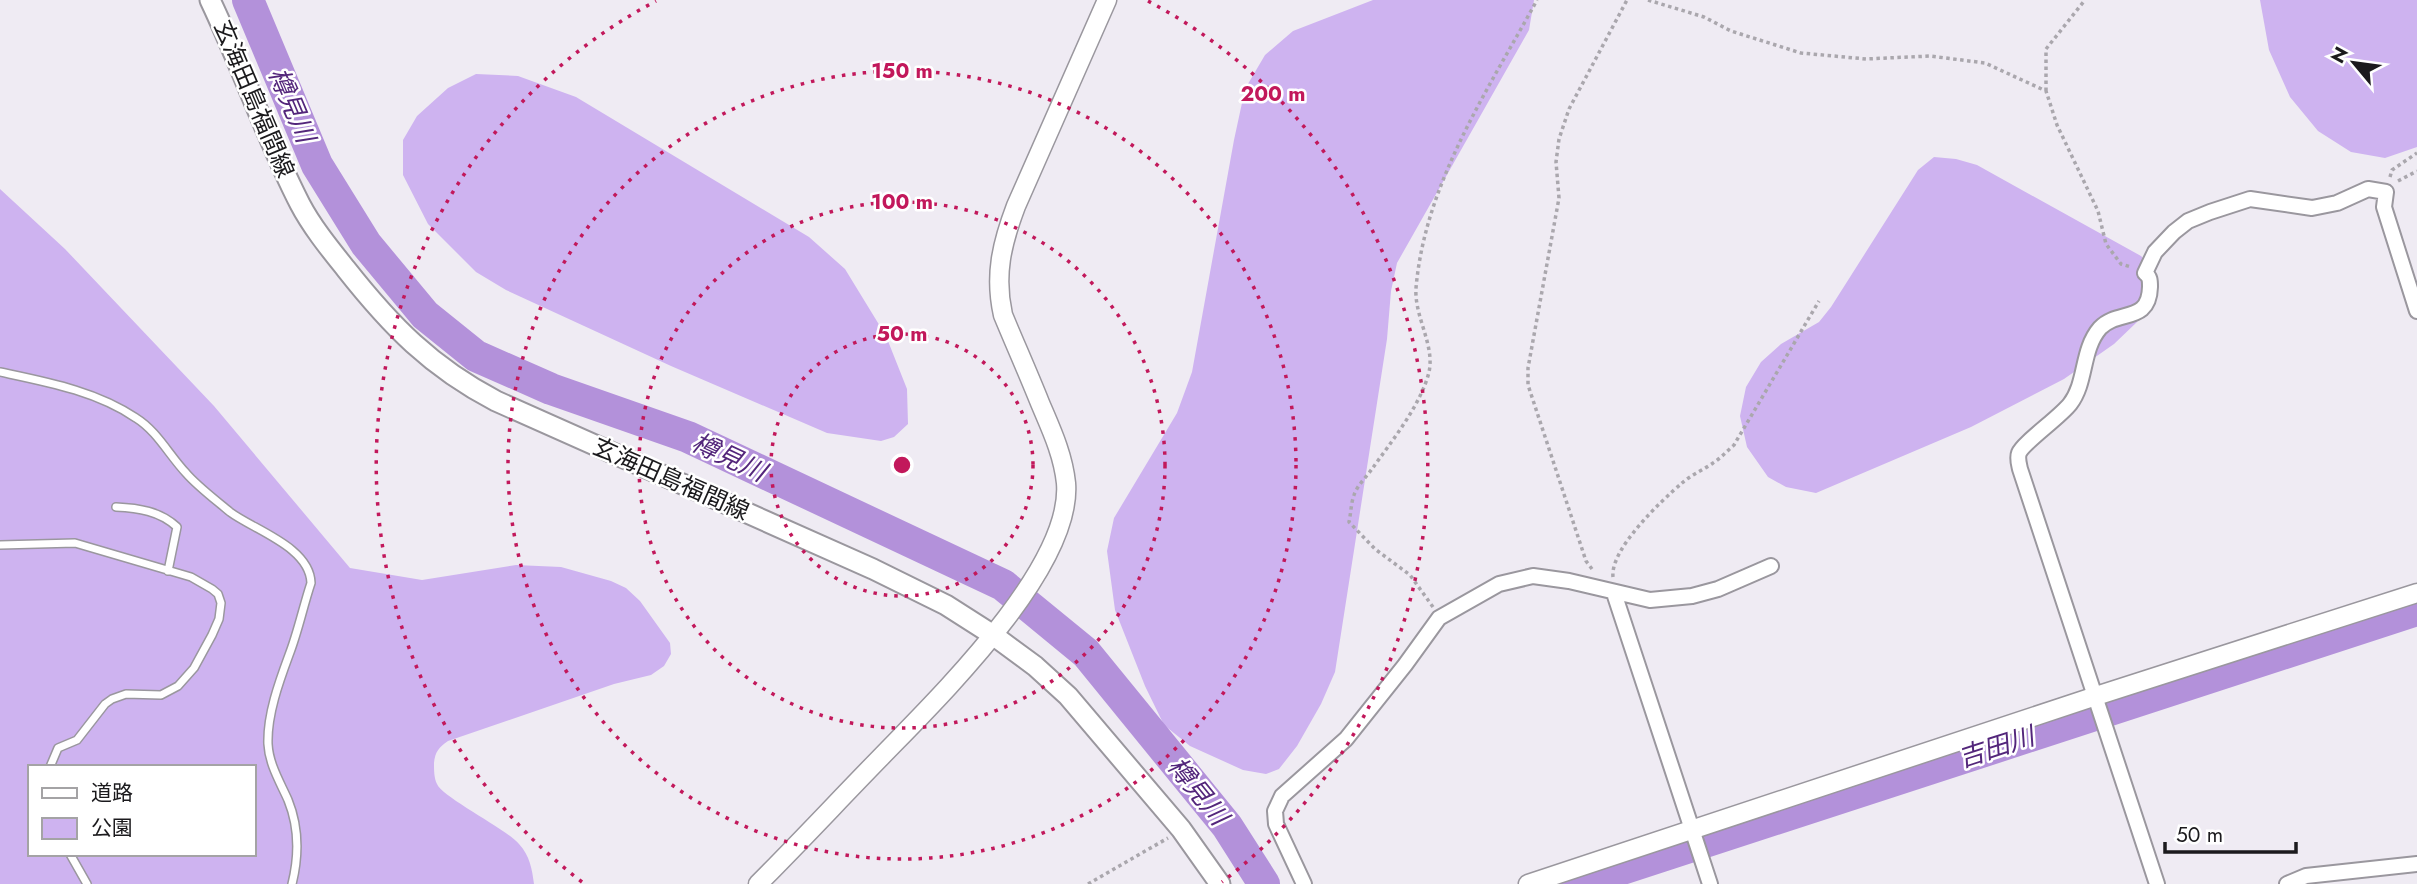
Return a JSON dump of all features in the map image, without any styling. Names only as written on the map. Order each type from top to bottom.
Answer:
[{"type":"main road","name":"玄海田島福間線","points":[[210,0],[278,161],[302,208],[362,290],[430,360],[463,384],[496,401],[873,569],[996,632],[1068,696],[1181,829],[1220,884]]},
{"type":"street","points":[[758,884],[951,685],[996,632],[1047,557],[1058,533],[1065,508],[1066,484],[1059,449],[1003,315],[998,296],[1000,257],[1003,239],[1016,206],[1107,0]]},
{"type":"street","points":[[2157,884],[2020,469],[2019,452],[2073,401],[2080,385],[2086,354],[2101,327],[2112,320],[2138,312],[2145,306],[2150,295],[2150,282],[2145,273],[2155,252],[2188,221],[2210,212],[2250,200],[2312,208],[2337,203],[2368,189],[2386,192],[2384,206],[2417,311]]},
{"type":"street","points":[[1304,884],[1276,824],[1275,811],[1282,796],[1346,739],[1439,618],[1499,584],[1533,576],[1569,581],[1650,600],[1692,596],[1718,589],[1771,566]]},
{"type":"street","points":[[1614,593],[1710,884]]},
{"type":"street","points":[[1528,884],[2417,593]]},
{"type":"street","points":[[2287,884],[2306,876],[2417,864]]},
{"type":"lane","points":[[0,372],[82,391],[137,418],[152,431],[187,475],[229,511],[295,553],[311,574],[311,583],[290,654],[282,671],[268,735],[271,760],[296,825],[297,854],[292,884]]},
{"type":"lane","points":[[116,508],[144,510],[160,515],[177,527],[168,571]]},
{"type":"lane","points":[[0,545],[75,543],[191,577],[218,594],[221,603],[216,627],[194,668],[178,686],[161,695],[126,694],[112,699],[77,740],[58,748],[51,765]]},
{"type":"lane","points":[[71,856],[88,884]]},
{"type":"path","points":[[1439,618],[1409,575],[1375,550],[1349,522],[1354,494],[1408,416],[1429,371],[1416,292],[1422,249],[1447,169],[1537,0]]},
{"type":"path","points":[[1614,593],[1586,561],[1528,385],[1528,368],[1559,198],[1556,162],[1559,139],[1569,109],[1627,0]]},
{"type":"path","points":[[1648,0],[1704,17],[1731,31],[1801,53],[1867,59],[1930,56],[1985,63],[2046,91]]},
{"type":"path","points":[[2085,0],[2046,49],[2046,91],[2057,125],[2098,211],[2106,244],[2121,264],[2145,273]]},
{"type":"path","points":[[2386,192],[2392,170],[2417,153]]},
{"type":"path","points":[[2386,192],[2417,171]]},
{"type":"path","points":[[1614,593],[1612,567],[1624,545],[1684,481],[1716,462],[1734,445],[1819,301]]},
{"type":"path","points":[[1088,884],[1181,829]]},
{"type":"green space","points":[[1373,0],[1534,0],[1529,30],[1397,263],[1335,672],[1321,704],[1297,746],[1279,769],[1266,774],[1243,770],[1190,746],[1164,725],[1145,686],[1115,610],[1107,551],[1114,518],[1177,413],[1192,372],[1245,89],[1265,55],[1293,31]]},
{"type":"green space","points":[[2260,0],[2417,0],[2417,147],[2385,158],[2351,152],[2318,131],[2290,97],[2269,50]]},
{"type":"green space","points":[[476,74],[518,76],[576,97],[809,237],[845,269],[886,336],[907,389],[908,424],[894,437],[881,441],[827,433],[671,366],[506,290],[476,272],[428,224],[403,175],[403,140],[417,116],[448,88]]},
{"type":"green space","points":[[1934,157],[1977,165],[2141,256],[2152,267],[2151,296],[2137,322],[2114,344],[2064,379],[1971,427],[1816,493],[1786,487],[1768,477],[1747,447],[1740,416],[1746,387],[1761,362],[1781,344],[1819,322],[1918,170]]},
{"type":"green space","points":[[0,189],[65,249],[214,406],[350,568],[422,580],[516,565],[561,567],[611,581],[626,588],[640,601],[670,643],[671,654],[664,666],[651,675],[614,684],[448,741],[436,753],[435,777],[441,790],[519,844],[528,858],[534,884],[0,884]]},
{"type":"waterway","name":"樽見川","points":[[248,0],[317,165],[366,244],[425,315],[476,356],[551,389],[688,437],[1003,585],[1086,653],[1227,826],[1264,884]]},
{"type":"waterway","name":"吉田川","points":[[1576,884],[2417,610]]}]
